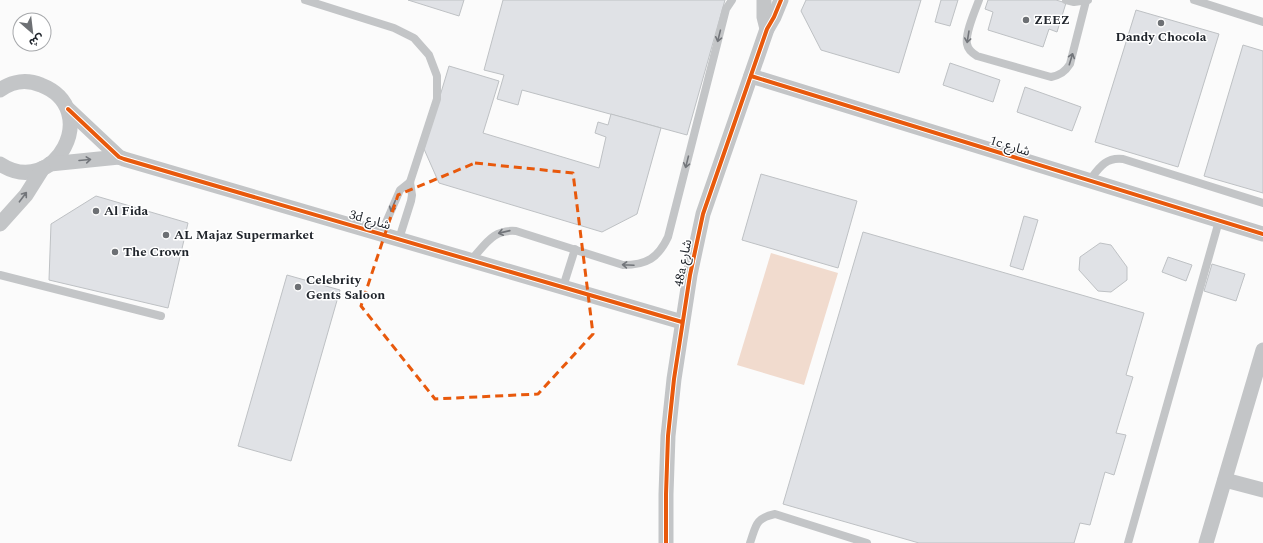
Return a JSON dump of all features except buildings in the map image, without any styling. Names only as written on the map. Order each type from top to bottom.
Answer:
[{"type":"street","name":"48a شارع","points":[[764,0],[764,17],[766,28]]},
{"type":"street","name":"48a شارع","points":[[666,543],[668,436],[674,379],[690,275],[703,214],[766,28],[774,16],[781,0]]},
{"type":"street","name":"1c شارع","points":[[751,76],[1263,234]]},
{"type":"street","name":"3d شارع","points":[[2,87],[20,81],[35,82],[49,88],[60,97],[68,109],[119,157]]},
{"type":"street","points":[[0,224],[26,195],[47,166],[62,153],[68,140],[71,125],[68,109]]},
{"type":"street","name":"3d شارع","points":[[0,164],[6,168],[18,172],[31,172],[47,166],[119,157],[682,322]]},
{"type":"street","points":[[1206,543],[1263,350]]},
{"type":"street","points":[[1225,480],[1263,490]]},
{"type":"lane","points":[[306,0],[394,28],[414,38],[429,55],[437,76],[437,99],[410,182],[412,195],[399,239]]},
{"type":"lane","points":[[471,260],[493,236],[508,230],[516,231],[623,265],[635,265],[646,262],[656,256],[664,247],[668,237],[726,9],[732,0]]},
{"type":"lane","points":[[979,0],[966,38],[966,45],[970,52],[977,56],[1051,77],[1066,71],[1070,64],[1087,0],[1074,2],[1066,0]]},
{"type":"lane","points":[[1194,0],[1263,22]]},
{"type":"lane","points":[[1089,181],[1107,161],[1115,158],[1123,158],[1263,203]]},
{"type":"lane","points":[[381,234],[400,190],[410,182]]},
{"type":"lane","points":[[1128,543],[1220,221]]},
{"type":"lane","points":[[563,287],[575,250]]},
{"type":"lane","points":[[0,275],[161,316]]},
{"type":"lane","points":[[750,543],[756,523],[761,518],[775,514],[867,543]]},
{"type":"highlighted area","points":[[475,163],[573,173],[593,334],[538,394],[435,399],[361,306],[398,195]]},
{"type":"shaded area","points":[[771,253],[838,273],[804,385],[737,365]]},
{"type":"cycle path","points":[[666,543],[668,436],[674,379],[690,275],[703,214],[767,29],[781,0]]},
{"type":"cycle path","points":[[751,76],[1263,234]]},
{"type":"cycle path","points":[[68,109],[119,157],[124,159],[682,322]]},
{"type":"place","name":"ZEEZ","points":[[1026,20]]},
{"type":"place","name":"Dandy Chocola","points":[[1161,23]]},
{"type":"place","name":"Al Fida","points":[[96,211]]},
{"type":"place","name":"AL Majaz Supermarket","points":[[166,235]]},
{"type":"place","name":"The Crown","points":[[115,252]]},
{"type":"place","name":"Celebrity Gents Saloon","points":[[298,287]]}]
